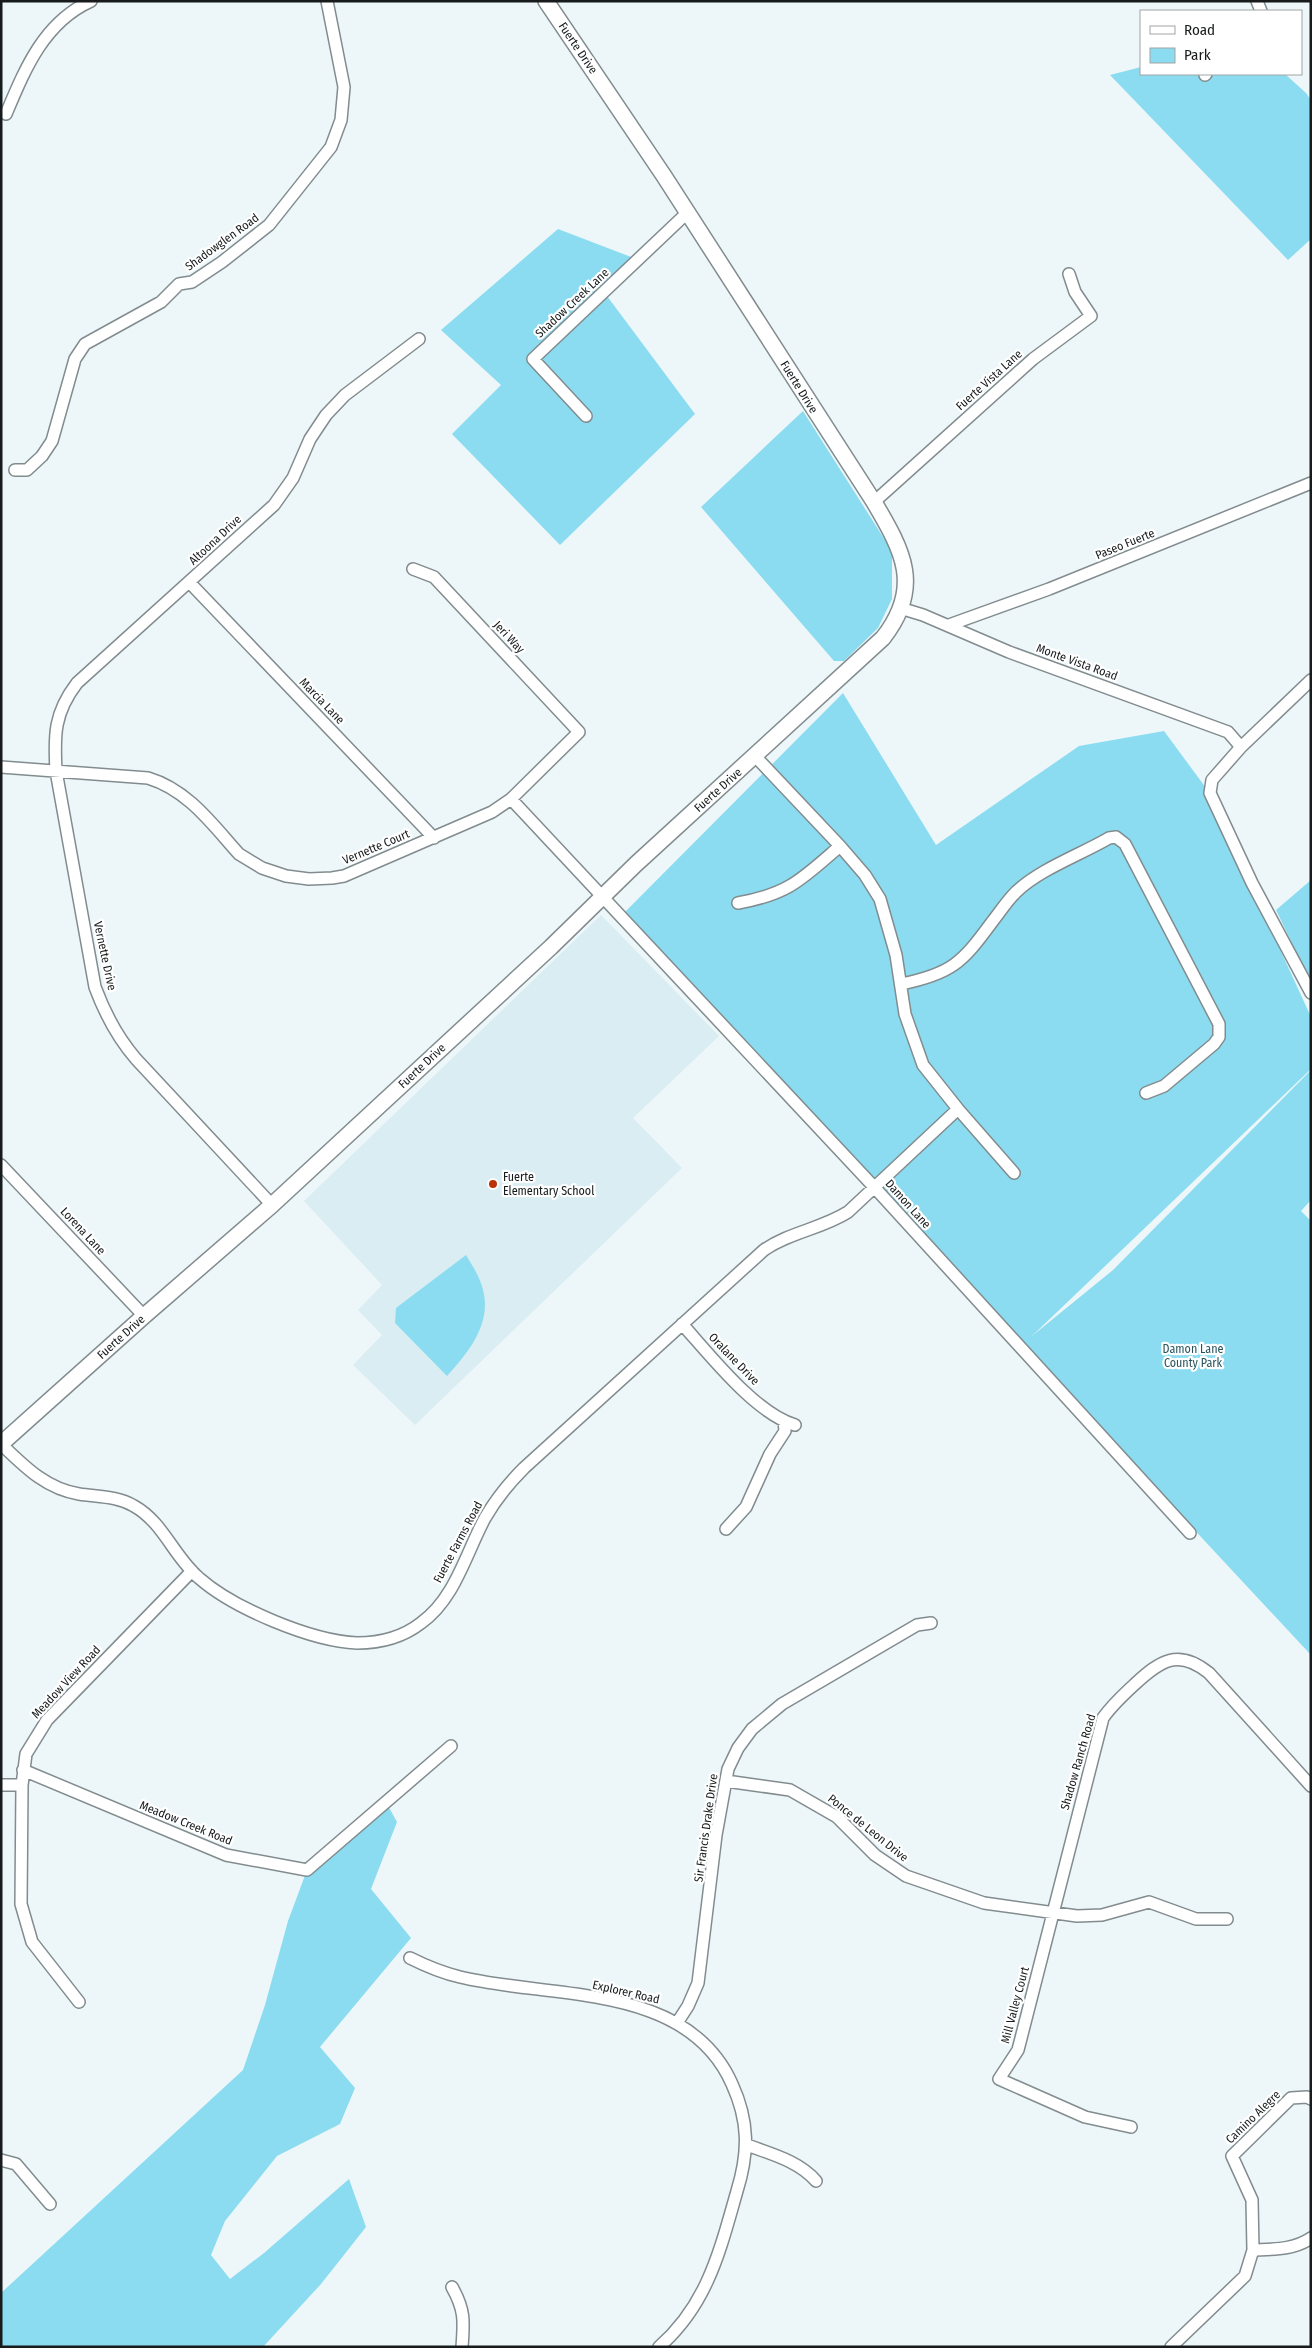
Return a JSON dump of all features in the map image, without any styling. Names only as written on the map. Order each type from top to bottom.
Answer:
[{"type":"street","points":[[6,114],[27,64],[50,33],[68,14],[91,1]]},
{"type":"street","name":"Shadowglen Road","points":[[15,470],[27,470],[42,456],[52,441],[76,359],[85,344],[161,302],[179,284],[192,282],[222,262],[269,225],[326,155],[338,131],[344,98],[344,87],[327,1]]},
{"type":"street","name":"Fuerte Drive","points":[[1,1444],[272,1205],[551,947],[603,896],[883,638],[900,608],[905,586],[904,563],[896,541],[874,502],[688,213],[546,1]]},
{"type":"street","name":"Shadow Creek Lane","points":[[586,416],[533,359],[688,213]]},
{"type":"street","name":"Fuerte Vista Lane","points":[[874,502],[1033,359],[1092,316],[1074,292],[1069,274]]},
{"type":"street","name":"Altoona Drive","points":[[56,771],[54,734],[60,712],[77,683],[190,583],[274,505],[293,478],[310,439],[335,405],[419,339]]},
{"type":"street","name":"Paseo Fuerte","points":[[949,626],[1049,589],[1311,483]]},
{"type":"street","name":"Jeri Way","points":[[413,569],[434,577],[578,732]]},
{"type":"street","name":"Marcia Lane","points":[[190,583],[434,838]]},
{"type":"street","name":"Monte Vista Road","points":[[900,608],[949,626],[1009,652],[1228,732],[1240,747]]},
{"type":"street","points":[[1311,680],[1240,747],[1212,780],[1210,793],[1252,883],[1311,993]]},
{"type":"street","name":"Vernette Court","points":[[1,767],[148,778],[158,781],[186,797],[239,854],[262,868],[298,878],[321,879],[344,876],[492,812],[511,799],[578,732]]},
{"type":"street","points":[[756,756],[840,846],[865,875],[880,899],[896,955],[905,1014],[923,1065],[958,1110],[1014,1173]]},
{"type":"street","name":"Vernette Drive","points":[[56,771],[95,987],[106,1013],[117,1034],[136,1059],[272,1205]]},
{"type":"street","points":[[511,799],[603,896]]},
{"type":"street","points":[[901,984],[929,978],[948,970],[973,948],[1016,892],[1032,880],[1109,838],[1116,837],[1125,844],[1219,1024],[1218,1037],[1214,1044],[1164,1086],[1146,1093]]},
{"type":"street","points":[[738,902],[765,898],[796,884],[840,846]]},
{"type":"street","name":"Damon Lane","points":[[603,896],[875,1188],[1190,1533]]},
{"type":"street","name":"Fuerte Farms Road","points":[[1,1444],[33,1474],[52,1486],[79,1494],[115,1498],[141,1510],[155,1523],[192,1571],[214,1590],[241,1607],[307,1632],[336,1640],[358,1643],[391,1638],[410,1630],[427,1619],[445,1596],[462,1567],[485,1519],[499,1496],[514,1477],[764,1250],[787,1237],[838,1218],[848,1212],[958,1110]]},
{"type":"street","name":"Lorena Lane","points":[[1,1165],[144,1316]]},
{"type":"street","name":"Oralane Drive","points":[[682,1324],[742,1389],[784,1421],[796,1425]]},
{"type":"street","points":[[726,1530],[746,1508],[767,1461],[785,1431],[784,1421]]},
{"type":"street","name":"Meadow View Road","points":[[79,2002],[32,1942],[23,1912],[23,1770],[29,1748],[47,1720],[192,1571]]},
{"type":"street","name":"Sir Francis Drake Drive","points":[[677,2023],[688,2006],[698,1983],[716,1836],[726,1781],[732,1758],[744,1738],[760,1721],[782,1704],[917,1625],[932,1623]]},
{"type":"street","name":"Shadow Ranch Road","points":[[1054,1914],[1103,1718],[1113,1704],[1155,1665],[1165,1660],[1182,1660],[1203,1668],[1311,1786]]},
{"type":"street","name":"Meadow Creek Road","points":[[23,1770],[226,1855],[307,1870],[451,1746]]},
{"type":"street","name":"Ponce de Leon Drive","points":[[726,1781],[790,1790],[837,1817],[876,1854],[906,1876],[984,1903],[1054,1914],[1102,1915],[1149,1902],[1196,1919],[1227,1919]]},
{"type":"street","points":[[1,1785],[22,1785]]},
{"type":"street","name":"Mill Valley Court","points":[[1054,1914],[1018,2050],[999,2079],[1085,2117],[1131,2127]]},
{"type":"street","name":"Explorer Road","points":[[410,1958],[428,1967],[460,1977],[631,2005],[655,2012],[677,2023],[705,2045],[723,2067],[741,2107],[747,2144],[744,2168],[711,2275],[688,2316],[659,2347]]},
{"type":"street","name":"Camino Alegre","points":[[1171,2347],[1245,2276],[1253,2250],[1252,2200],[1232,2156],[1290,2098],[1307,2097],[1311,2099]]},
{"type":"street","points":[[747,2144],[796,2164],[807,2170],[816,2181]]},
{"type":"street","points":[[1,2160],[16,2164],[50,2204]]},
{"type":"street","points":[[1253,2250],[1282,2249],[1311,2238]]},
{"type":"street","points":[[452,2287],[461,2304],[464,2317],[462,2347]]},
{"type":"shaded area","name":"Fuerte Elementary School","points":[[601,915],[719,1036],[633,1118],[682,1168],[415,1425],[353,1365],[382,1335],[358,1310],[382,1285],[304,1201]]},
{"type":"green space","points":[[1140,67],[1140,75],[1286,75],[1311,100],[1311,239],[1288,260],[1110,75]]},
{"type":"green space","points":[[558,229],[639,260],[604,292],[695,414],[560,545],[452,434],[501,385],[441,330]]},
{"type":"green space","points":[[803,411],[892,551],[892,599],[878,628],[844,661],[834,661],[701,507]]},
{"type":"green space","name":"Damon Lane County Park","points":[[843,693],[936,845],[1079,746],[1164,731],[1206,788],[1311,1017],[1311,1069],[1032,1336],[1113,1270],[1311,1070],[1311,1200],[1301,1211],[1311,1221],[1311,1655],[1092,1420],[1025,1343],[621,916]]},
{"type":"green space","points":[[1311,880],[1311,983],[1276,910]]},
{"type":"green space","points":[[466,1255],[482,1285],[485,1303],[484,1315],[481,1326],[470,1348],[447,1376],[395,1323],[396,1308]]},
{"type":"green space","points":[[386,1802],[397,1822],[371,1889],[411,1938],[320,2047],[355,2088],[340,2124],[277,2156],[225,2221],[211,2255],[230,2279],[264,2253],[349,2179],[366,2227],[321,2284],[263,2347],[1,2347],[1,2293],[243,2070],[265,2005],[288,1921],[307,1870]]},
{"type":"place","name":"Fuerte Elementary School","points":[[493,1184]]}]
